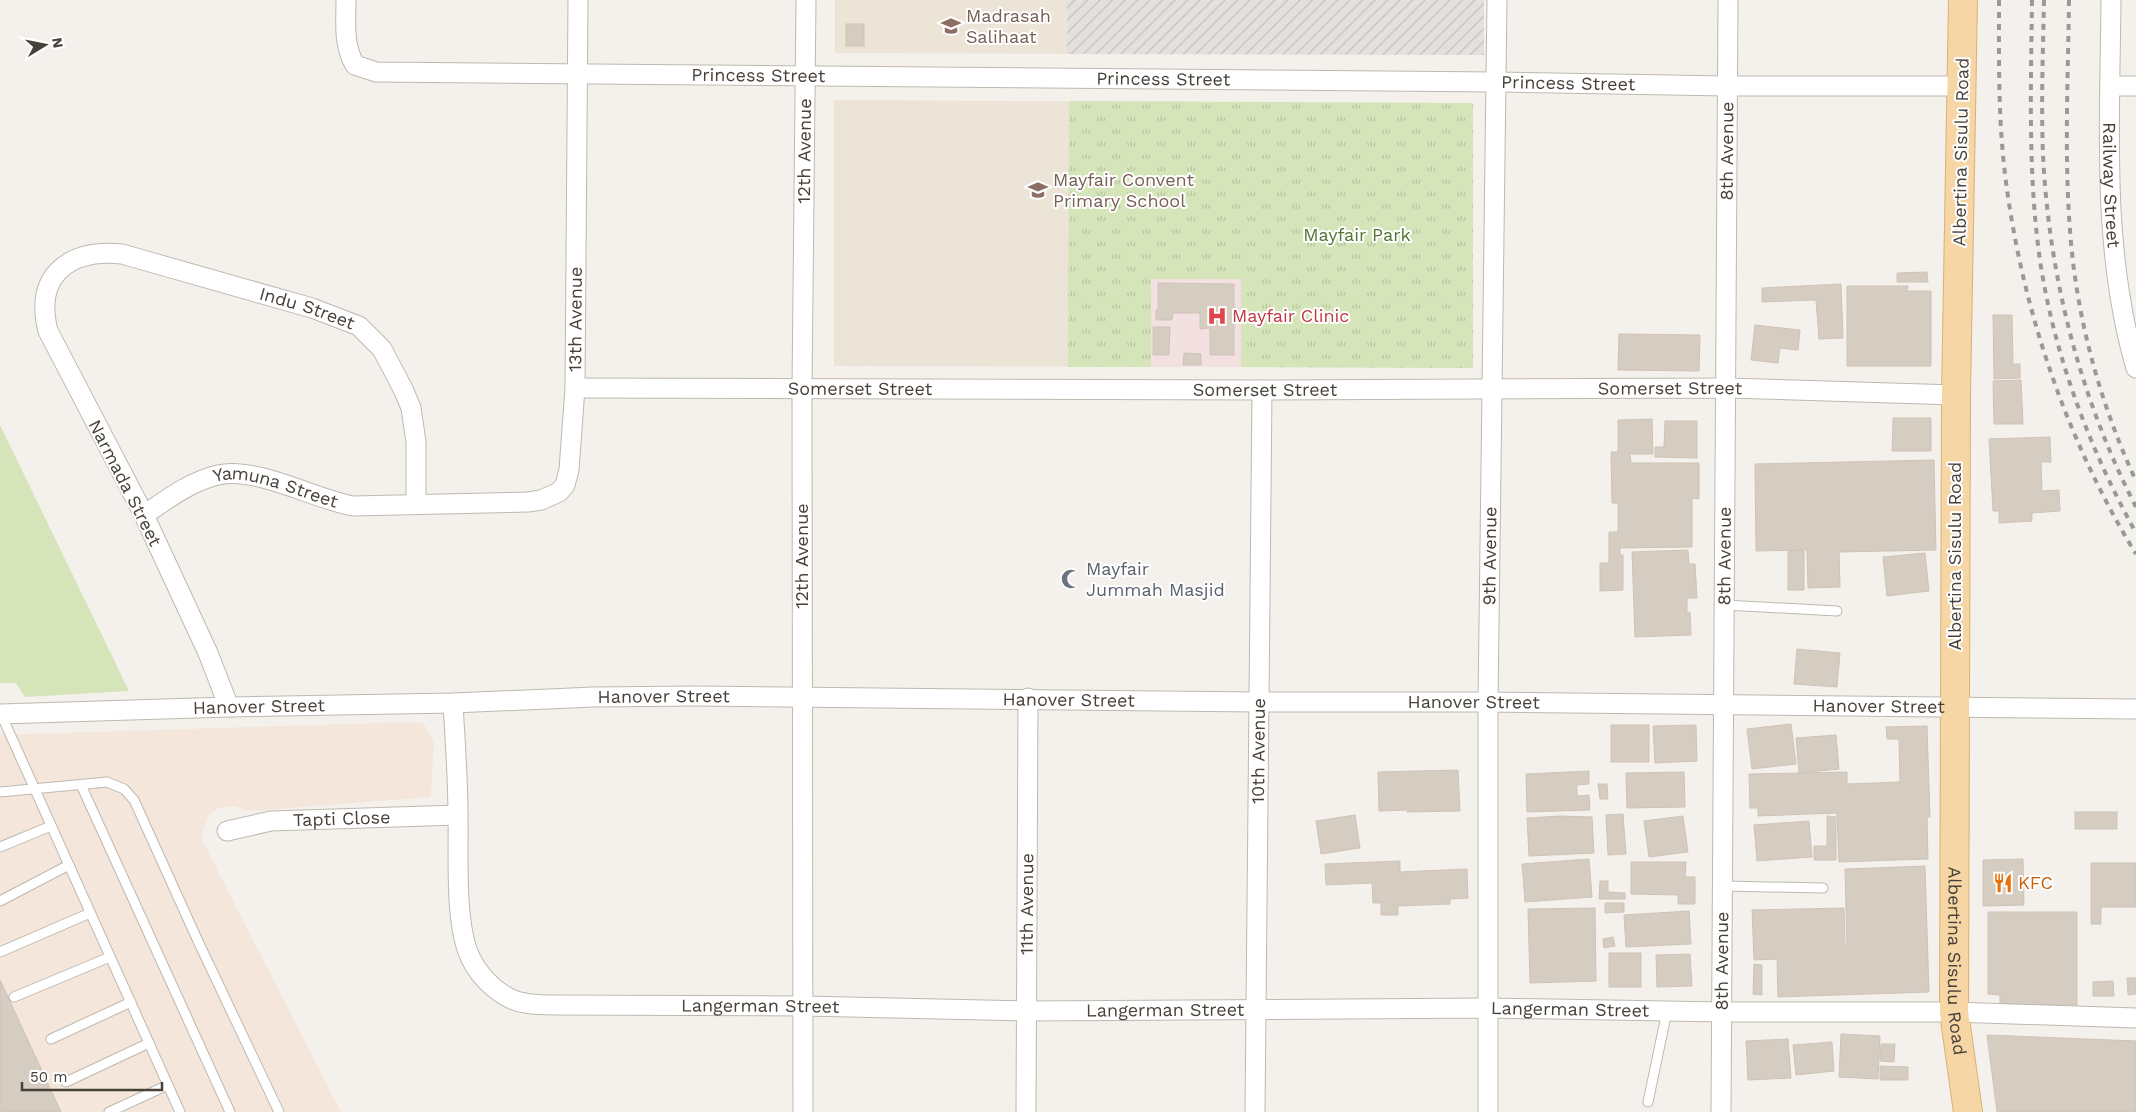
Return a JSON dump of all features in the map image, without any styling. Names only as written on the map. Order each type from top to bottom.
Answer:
[{"type":"main road","name":"Albertina Sisulu Road","points":[[1964,0],[1956,395],[1954,1012],[1968,1112]]},
{"type":"street","name":"Princess Street","points":[[346,0],[346,45],[355,65],[376,72],[1497,82],[1728,86],[1963,86]]},
{"type":"street","name":"13th Avenue","points":[[416,504],[528,502],[541,500],[559,492],[565,485],[569,470],[575,388],[578,0]]},
{"type":"street","name":"12th Avenue","points":[[803,1112],[802,390],[806,0]]},
{"type":"street","name":"9th Avenue","points":[[1488,1112],[1488,702],[1494,390],[1497,0]]},
{"type":"street","name":"8th Avenue","points":[[1721,1112],[1728,0]]},
{"type":"street","name":"Railway Street","points":[[2111,0],[2110,86],[2114,246],[2128,340],[2136,368]]},
{"type":"street","points":[[2110,86],[2136,86]]},
{"type":"street","name":"Indu Street","points":[[68,262],[92,254],[106,252],[122,254],[312,308],[360,326],[382,349],[411,408],[416,442],[416,504]]},
{"type":"street","name":"Narmada Street","points":[[68,262],[57,272],[48,290],[44,315],[48,331],[144,515],[208,653],[228,707]]},
{"type":"street","name":"Somerset Street","points":[[575,388],[802,390],[1727,388],[1956,395]]},
{"type":"street","name":"10th Avenue","points":[[1255,1112],[1258,1010],[1258,702],[1262,390]]},
{"type":"street","name":"Yamuna Street","points":[[144,515],[172,496],[203,480],[218,475],[235,473],[256,476],[338,503],[353,506],[416,504]]},
{"type":"street","name":"Hanover Street","points":[[0,714],[594,697],[1028,698],[1258,702],[1488,702],[2136,710]]},
{"type":"street","name":"11th Avenue","points":[[1026,1112],[1028,1011],[1028,698]]},
{"type":"street","name":"Langerman Street","points":[[453,702],[459,880],[462,925],[466,945],[471,959],[491,985],[508,998],[524,1003],[555,1005],[803,1006],[1028,1011],[1489,1008],[1723,1012],[1954,1012],[2136,1018]]},
{"type":"street","name":"Tapti Close","points":[[227,830],[271,821],[458,815]]},
{"type":"lane","points":[[1724,605],[1836,611]]},
{"type":"lane","points":[[0,714],[180,1112]]},
{"type":"lane","points":[[0,792],[107,782],[124,788],[134,800],[279,1112]]},
{"type":"lane","points":[[81,785],[230,1112]]},
{"type":"lane","points":[[0,847],[51,826]]},
{"type":"lane","points":[[0,901],[69,865]]},
{"type":"lane","points":[[1723,886],[1823,888]]},
{"type":"lane","points":[[0,952],[90,913]]},
{"type":"lane","points":[[14,998],[110,956]]},
{"type":"lane","points":[[51,1039],[131,1002]]},
{"type":"lane","points":[[1648,1102],[1667,1011]]},
{"type":"lane","points":[[66,1082],[149,1043]]},
{"type":"lane","points":[[109,1112],[168,1085]]},
{"type":"shaded area","name":"Madrasah Salihaat","points":[[835,0],[1067,0],[1066,54],[835,53]]},
{"type":"shaded area","points":[[1067,0],[1484,0],[1484,55],[1066,54]]},
{"type":"shaded area","name":"Mayfair Convent Primary School","points":[[834,100],[1241,102],[1151,279],[1151,367],[834,366]]},
{"type":"shaded area","points":[[1151,279],[1241,279],[1241,367],[1151,367]]},
{"type":"shaded area","points":[[423,723],[434,740],[431,797],[250,811],[233,806],[219,808],[208,816],[201,838],[341,1112],[0,1112],[0,735]]},
{"type":"green space","name":"Mayfair Park","points":[[1069,101],[1473,103],[1473,368],[1241,367],[1241,279],[1151,279],[1151,367],[1068,367]]},
{"type":"green space","points":[[0,425],[129,691],[25,697],[16,683],[0,683]]},
{"type":"building","points":[[846,24],[864,24],[864,46],[846,46]]},
{"type":"building","points":[[1927,272],[1928,282],[1897,282],[1897,273]]},
{"type":"building","name":"Mayfair Clinic","points":[[1158,283],[1234,284],[1234,355],[1210,355],[1210,328],[1200,329],[1200,313],[1173,313],[1172,320],[1156,320],[1156,310],[1158,311]]},
{"type":"building","points":[[1841,284],[1843,338],[1819,339],[1816,300],[1762,302],[1762,288]]},
{"type":"building","points":[[1847,286],[1908,286],[1907,291],[1931,291],[1931,366],[1847,366]]},
{"type":"building","points":[[1993,315],[2012,315],[2013,364],[2020,364],[2020,378],[1994,379]]},
{"type":"building","points":[[1755,325],[1800,330],[1798,350],[1780,348],[1778,363],[1751,360]]},
{"type":"building","points":[[1153,327],[1170,327],[1169,355],[1153,355]]},
{"type":"building","points":[[1619,334],[1700,335],[1699,371],[1618,370]]},
{"type":"building","points":[[1184,353],[1201,354],[1201,365],[1183,365]]},
{"type":"building","points":[[2021,380],[2023,424],[1994,424],[1993,381]]},
{"type":"building","points":[[1893,418],[1931,418],[1931,451],[1892,451]]},
{"type":"building","points":[[1652,419],[1653,454],[1630,454],[1631,463],[1699,463],[1699,499],[1692,498],[1692,547],[1620,548],[1620,555],[1623,555],[1623,590],[1600,591],[1600,563],[1609,563],[1609,532],[1618,532],[1618,503],[1612,503],[1611,452],[1618,452],[1618,420]]},
{"type":"building","points":[[1665,421],[1697,421],[1697,458],[1655,457],[1655,447],[1664,447]]},
{"type":"building","points":[[2050,437],[2051,462],[2041,462],[2042,491],[2059,490],[2060,511],[2032,513],[2032,521],[1999,523],[1999,511],[1993,511],[1989,439]]},
{"type":"building","points":[[1934,460],[1936,550],[1839,552],[1840,587],[1808,588],[1807,550],[1756,551],[1755,464]]},
{"type":"building","points":[[1688,550],[1689,564],[1695,564],[1697,598],[1687,598],[1687,613],[1690,612],[1691,635],[1635,637],[1632,552]]},
{"type":"building","points":[[1788,550],[1804,551],[1804,590],[1788,590]]},
{"type":"building","points":[[1925,553],[1929,591],[1887,596],[1883,557]]},
{"type":"building","points":[[1797,649],[1840,653],[1837,687],[1794,684]]},
{"type":"building","points":[[1791,724],[1796,764],[1752,769],[1747,729]]},
{"type":"building","points":[[1611,725],[1649,725],[1649,762],[1611,762]]},
{"type":"building","points":[[1696,725],[1697,761],[1655,763],[1653,726]]},
{"type":"building","points":[[1927,726],[1930,817],[1927,817],[1928,859],[1839,862],[1837,813],[1758,816],[1758,808],[1750,808],[1749,774],[1847,772],[1847,784],[1900,782],[1899,739],[1887,739],[1886,727]]},
{"type":"building","points":[[1836,735],[1839,769],[1799,773],[1796,738]]},
{"type":"building","points":[[1458,770],[1460,811],[1379,811],[1378,772]]},
{"type":"building","points":[[1589,771],[1589,784],[1577,785],[1577,796],[1589,795],[1590,810],[1527,812],[1526,774]]},
{"type":"building","points":[[1684,772],[1685,807],[1627,808],[1626,773]]},
{"type":"building","points":[[1598,784],[1607,784],[1608,799],[1600,799]]},
{"type":"building","points":[[2075,812],[2117,812],[2117,829],[2075,829]]},
{"type":"building","points":[[1623,814],[1626,854],[1608,855],[1606,815]]},
{"type":"building","points":[[1355,815],[1360,848],[1321,854],[1316,821]]},
{"type":"building","points":[[1683,816],[1688,852],[1649,857],[1644,821]]},
{"type":"building","points":[[1827,816],[1836,817],[1836,860],[1814,860],[1814,846],[1827,846]]},
{"type":"building","points":[[1592,817],[1594,853],[1529,856],[1527,818]]},
{"type":"building","points":[[1809,821],[1812,857],[1757,861],[1754,825]]},
{"type":"building","points":[[1589,859],[1592,897],[1525,902],[1522,864]]},
{"type":"building","name":"KFC","points":[[2023,859],[2024,905],[1983,906],[1983,860]]},
{"type":"building","points":[[1400,861],[1400,872],[1467,869],[1468,898],[1450,899],[1450,904],[1398,906],[1398,915],[1381,915],[1381,903],[1373,903],[1372,883],[1326,885],[1325,864]]},
{"type":"building","points":[[1631,862],[1686,862],[1685,877],[1695,877],[1695,904],[1678,904],[1678,895],[1631,894]]},
{"type":"building","points":[[2091,863],[2136,863],[2136,907],[2101,907],[2101,924],[2091,924]]},
{"type":"building","points":[[1925,866],[1929,992],[1778,997],[1777,959],[1754,960],[1752,910],[1844,908],[1845,946],[1847,946],[1845,869]]},
{"type":"building","points":[[1600,881],[1608,881],[1608,892],[1625,893],[1625,899],[1599,899]]},
{"type":"building","points":[[1605,903],[1624,903],[1624,912],[1605,913]]},
{"type":"building","points":[[1595,908],[1596,981],[1530,983],[1528,909]]},
{"type":"building","points":[[1689,911],[1691,944],[1626,947],[1624,915]]},
{"type":"building","points":[[1988,912],[2077,912],[2077,1005],[2000,1005],[2000,995],[1988,994]]},
{"type":"building","points":[[1613,937],[1615,946],[1604,948],[1603,939]]},
{"type":"building","points":[[1609,953],[1641,953],[1641,987],[1609,987]]},
{"type":"building","points":[[1690,954],[1692,986],[1657,987],[1656,955]]},
{"type":"building","points":[[1754,964],[1762,965],[1762,995],[1753,994]]},
{"type":"building","points":[[2127,978],[2136,978],[2136,994],[2128,995]]},
{"type":"building","points":[[0,980],[2,984],[61,1112],[0,1112]]},
{"type":"building","points":[[2113,981],[2114,996],[2093,996],[2093,982]]},
{"type":"building","points":[[1841,1034],[1880,1036],[1878,1079],[1839,1077]]},
{"type":"building","points":[[1987,1035],[2136,1041],[2136,1112],[1997,1112]]},
{"type":"building","points":[[1788,1039],[1791,1078],[1748,1080],[1746,1041]]},
{"type":"building","points":[[1832,1042],[1834,1071],[1796,1075],[1793,1045]]},
{"type":"building","points":[[1881,1044],[1895,1044],[1894,1062],[1880,1061]]},
{"type":"building","points":[[1880,1066],[1908,1067],[1908,1080],[1880,1080]]},
{"type":"railway","points":[[1999,0],[2001,130],[2012,224],[2022,273],[2050,371],[2068,418],[2088,465],[2136,554]]},
{"type":"railway","points":[[2032,0],[2033,190],[2039,253],[2045,289],[2063,362],[2088,433],[2136,533]]},
{"type":"railway","points":[[2044,0],[2043,155],[2046,201],[2060,291],[2071,336],[2099,423],[2116,466],[2136,507]]},
{"type":"railway","points":[[2069,0],[2067,164],[2073,262],[2082,318],[2096,374],[2124,455],[2136,481]]},
{"type":"place","name":"Madrasah Salihaat","points":[[951,26]]},
{"type":"place","name":"Mayfair Convent Primary School","points":[[1038,190]]},
{"type":"place","name":"Mayfair Clinic","points":[[1217,316]]},
{"type":"place","name":"Mayfair Jummah Masjid","points":[[1071,579]]},
{"type":"place","name":"KFC","points":[[2003,883]]}]
